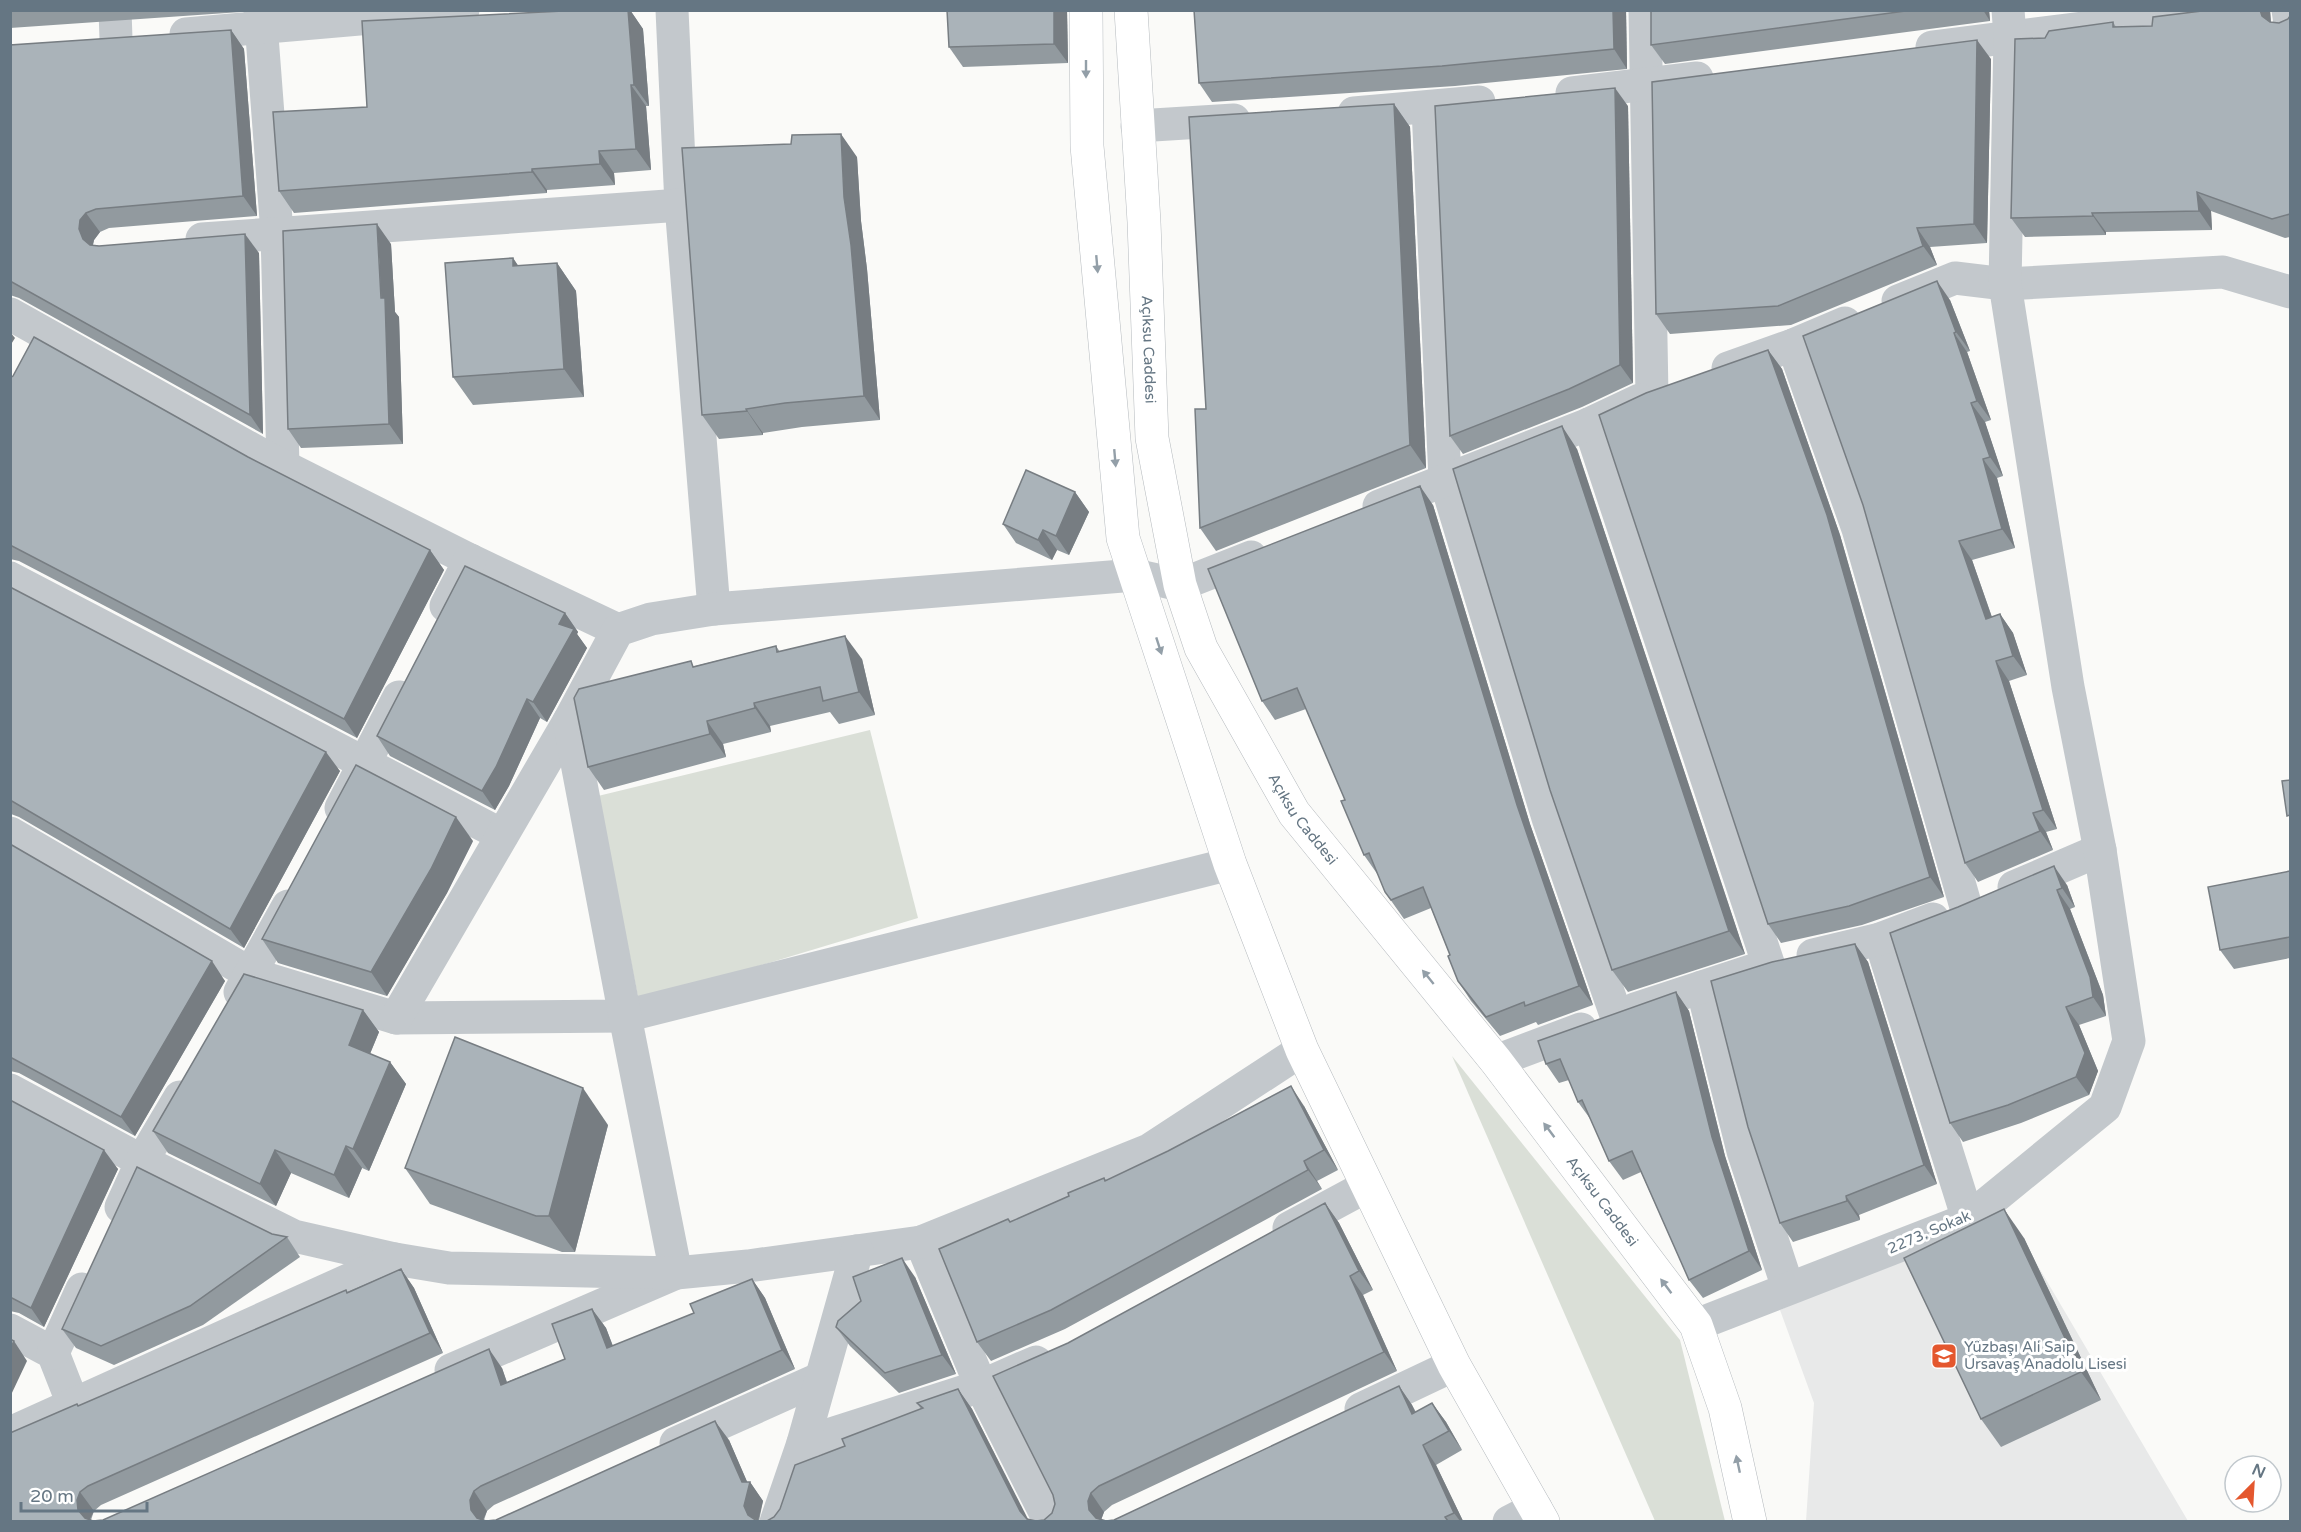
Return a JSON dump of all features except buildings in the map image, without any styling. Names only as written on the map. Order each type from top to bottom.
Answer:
[{"type":"main road","points":[[1086,10],[1087,146],[1123,538],[1230,864],[1302,1050],[1529,1517]]},
{"type":"main road","name":"Açıksu Caddesi","points":[[1131,10],[1144,222],[1152,438],[1180,585],[1201,648],[1294,813],[1496,1061],[1696,1325],[1725,1408],[1750,1521]]},
{"type":"street","points":[[81,42],[116,25],[155,37],[260,20],[463,10]]},
{"type":"street","points":[[672,10],[681,205],[714,609]]},
{"type":"street","points":[[1645,10],[1652,395]]},
{"type":"street","points":[[1904,50],[2009,23],[2228,10]]},
{"type":"street","points":[[2288,10],[2290,23]]},
{"type":"street","points":[[260,20],[277,233],[283,466]]},
{"type":"street","points":[[1496,1061],[1702,987],[1769,966],[1880,939],[1966,908],[2100,850],[2068,687],[2005,284],[2009,23]]},
{"type":"street","points":[[1543,96],[1729,74]]},
{"type":"street","points":[[1323,114],[1428,108],[1509,99]]},
{"type":"street","points":[[1428,108],[1445,479],[1548,818],[1616,1016]]},
{"type":"street","points":[[1137,126],[1265,118]]},
{"type":"street","points":[[170,242],[681,205]]},
{"type":"street","points":[[1356,515],[1589,424],[1652,395],[1793,345],[1955,278],[2005,284],[2223,272],[2290,292]]},
{"type":"street","points":[[10,314],[33,345],[470,560],[618,630]]},
{"type":"street","points":[[1793,345],[1858,529],[1966,908]]},
{"type":"street","points":[[1589,424],[1769,966]]},
{"type":"street","points":[[396,1018],[569,721],[618,630],[651,619],[714,609],[1135,575],[1180,585],[1279,546]]},
{"type":"street","points":[[432,635],[470,560]]},
{"type":"street","points":[[10,578],[502,835]]},
{"type":"street","points":[[328,833],[415,667]]},
{"type":"street","points":[[569,721],[676,1273]]},
{"type":"street","points":[[10,833],[251,974],[396,1018],[625,1016],[1230,864]]},
{"type":"street","name":"2273. Sokak","points":[[1696,1325],[1968,1219],[2104,1107],[2128,1041],[2100,850]]},
{"type":"street","points":[[228,1013],[300,883]]},
{"type":"street","points":[[1880,939],[1968,1219]]},
{"type":"street","points":[[1702,987],[1743,1151],[1788,1288]]},
{"type":"street","points":[[10,1090],[142,1161],[294,1236],[395,1259],[449,1268],[676,1273],[921,1242],[1149,1150],[1302,1050]]},
{"type":"street","points":[[107,1236],[142,1161],[194,1072]]},
{"type":"street","points":[[1262,1243],[1367,1186]]},
{"type":"street","points":[[921,1242],[981,1386],[1050,1521]]},
{"type":"street","points":[[776,1521],[803,1443],[857,1251]]},
{"type":"street","points":[[10,1433],[395,1259]]},
{"type":"street","points":[[52,1353],[93,1268]]},
{"type":"street","points":[[422,1383],[676,1273]]},
{"type":"street","points":[[10,1330],[52,1353],[73,1404]]},
{"type":"street","points":[[803,1443],[981,1386],[1063,1350]]},
{"type":"street","points":[[1332,1423],[1454,1365]]},
{"type":"street","points":[[650,1455],[821,1378]]},
{"type":"shaded area","points":[[870,730],[918,918],[639,1002],[598,796]]},
{"type":"shaded area","points":[[1452,1056],[1680,1340],[1725,1521],[1655,1521]]},
{"type":"shaded area","name":"Yüzbaşı Ali Saip Ursavaş Anadolu Lisesi","points":[[2005,1210],[2188,1521],[1806,1521],[1814,1403],[1780,1310]]},
{"type":"place","name":"Yüzbaşı Ali Saip Ursavaş Anadolu Lisesi","points":[[1944,1356]]}]
